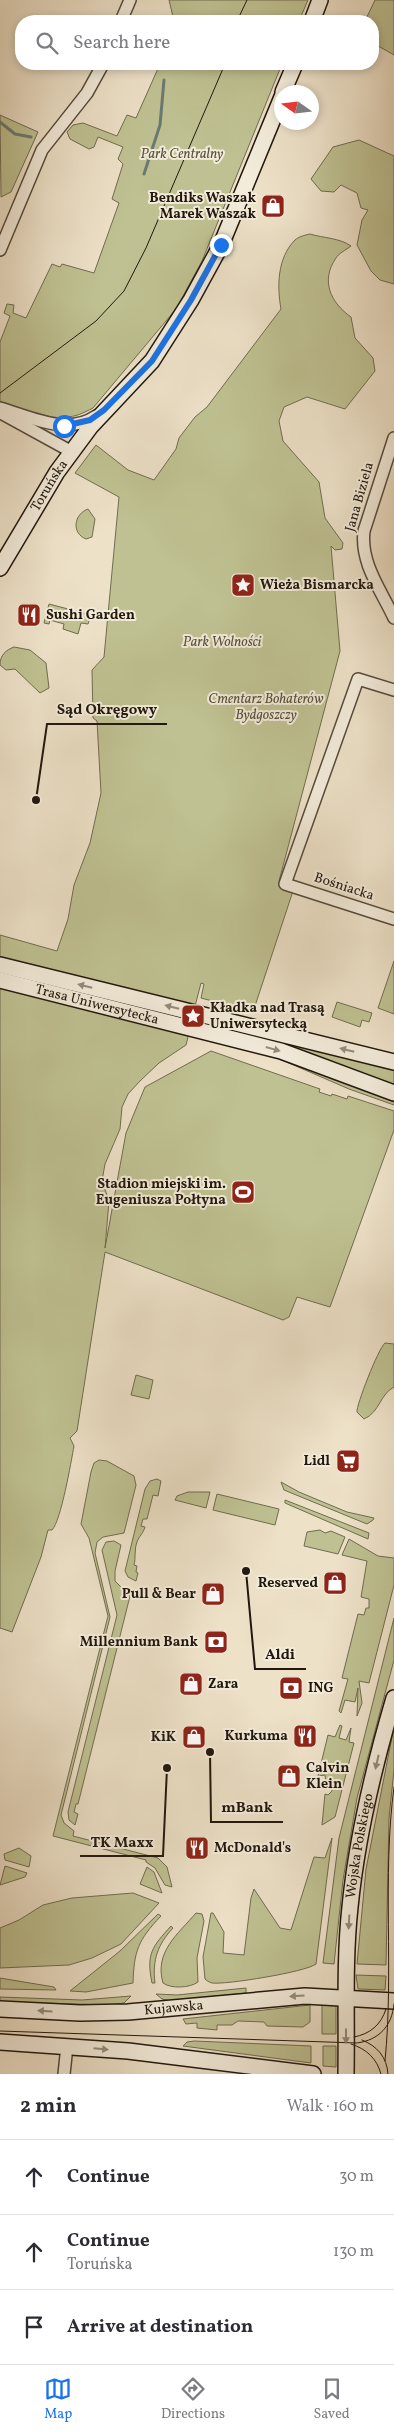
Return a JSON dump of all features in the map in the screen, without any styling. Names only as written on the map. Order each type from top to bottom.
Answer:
[{"type":"main road","points":[[314,15],[320,0]]},
{"type":"main road","points":[[286,85],[292,70]]},
{"type":"main road","name":"Toruńska","points":[[0,568],[57,472],[104,410],[152,361],[191,300],[221,245],[274,116]]},
{"type":"main road","name":"Trasa Uniwersytecka","points":[[0,965],[280,1051],[394,1093]]},
{"type":"main road","name":"Trasa Uniwersytecka","points":[[0,980],[131,1005],[394,1062]]},
{"type":"main road","name":"Wojska Polskiego","points":[[346,2074],[346,1998],[350,1908],[356,1863],[383,1735],[394,1698]]},
{"type":"main road","name":"Kujawska","points":[[0,2008],[80,2013],[128,2012],[296,1996],[394,2002]]},
{"type":"main road","points":[[0,2042],[128,2051],[313,2074]]},
{"type":"street","points":[[124,15],[130,0]]},
{"type":"street","points":[[0,250],[42,150],[87,93],[100,70]]},
{"type":"street","points":[[0,410],[64,426],[90,420],[104,410]]},
{"type":"street","points":[[0,410],[75,448]]},
{"type":"street","points":[[64,426],[75,448]]},
{"type":"street","name":"Jana Biziela","points":[[394,438],[364,531],[362,544],[367,563],[394,618]]},
{"type":"street","name":"Bośniacka","points":[[394,690],[358,678],[285,884],[394,919]]},
{"type":"street","points":[[64,2074],[67,2046]]},
{"type":"green space","points":[[169,0],[308,0],[302,15],[173,15]]},
{"type":"green space","points":[[375,0],[394,0],[394,55],[379,46],[379,15],[368,15]]},
{"type":"green space","name":"Park Centralny","points":[[157,70],[280,70],[202,261],[176,309],[93,408],[83,413],[65,417],[63,420],[0,404],[0,342],[10,316],[4,313],[7,304],[14,305],[13,313],[26,318],[52,264],[60,267],[62,264],[94,273],[119,203],[112,199],[123,164],[118,159],[123,147],[98,137],[94,147],[89,149],[70,139],[67,132],[73,125],[83,123],[117,136],[127,115],[136,118]]},
{"type":"green space","points":[[0,115],[38,132],[11,192],[1,197]]},
{"type":"green space","points":[[359,140],[394,156],[394,284],[380,280],[371,271],[357,245],[362,220],[368,210],[361,208],[357,193],[341,185],[334,192],[321,191],[311,179],[333,147]]},
{"type":"green space","name":"Park Wolności","points":[[310,234],[337,240],[351,246],[336,258],[331,267],[328,283],[333,298],[351,317],[355,338],[373,358],[375,371],[345,409],[307,397],[284,407],[279,421],[283,441],[319,482],[325,518],[343,543],[342,549],[335,550],[331,546],[340,651],[279,881],[293,891],[253,1012],[201,998],[204,984],[201,983],[192,1018],[394,1068],[394,1084],[312,1055],[192,1021],[186,1045],[159,1063],[140,1081],[128,1094],[122,1107],[120,1129],[105,1164],[102,1181],[109,1201],[105,1248],[126,1133],[145,1087],[211,1051],[320,1089],[319,1092],[331,1096],[332,1094],[347,1099],[348,1096],[394,1111],[394,1130],[330,1307],[297,1297],[289,1317],[283,1320],[105,1252],[77,1431],[70,1438],[74,1446],[62,1504],[52,1530],[48,1530],[41,1557],[12,1632],[0,1628],[0,935],[57,951],[68,919],[74,885],[90,843],[101,793],[97,721],[93,718],[92,670],[104,657],[119,497],[75,473],[96,445],[128,470],[154,480],[176,449],[179,438],[195,417],[207,407],[281,309],[279,282],[285,255],[295,240]]},
{"type":"green space","points":[[88,509],[95,519],[92,537],[86,539],[78,532],[76,524],[83,511]]},
{"type":"green space","points":[[49,604],[91,615],[88,624],[81,623],[78,634],[63,629],[64,624],[50,620],[49,624],[44,623]]},
{"type":"green space","points":[[14,647],[30,650],[46,663],[49,688],[40,693],[15,669],[6,670],[0,665],[4,653]]},
{"type":"green space","points":[[394,961],[394,1014],[378,1008]]},
{"type":"green space","points":[[337,1002],[372,1013],[369,1022],[362,1020],[360,1027],[332,1017]]},
{"type":"green space","points":[[191,1036],[242,1045],[316,1070],[394,1102],[394,1105],[349,1089],[275,1057]]},
{"type":"green space","points":[[385,1343],[394,1344],[394,1387],[389,1390],[373,1412],[364,1419],[357,1412],[358,1408],[373,1366]]},
{"type":"green space","points":[[136,1375],[153,1380],[149,1399],[131,1395]]},
{"type":"green space","points":[[99,1460],[107,1461],[134,1476],[136,1485],[124,1533],[103,1537],[97,1542],[95,1553],[110,1617],[61,1815],[64,1823],[74,1831],[73,1836],[158,1858],[167,1867],[172,1887],[165,1885],[155,1868],[146,1860],[53,1836],[108,1616],[89,1538],[81,1524],[91,1472],[94,1463]]},
{"type":"green space","points":[[157,1479],[161,1481],[158,1496],[153,1495],[147,1519],[143,1519],[141,1526],[145,1527],[136,1545],[134,1565],[137,1566],[136,1572],[138,1573],[136,1581],[128,1577],[125,1571],[145,1489],[150,1481]]},
{"type":"green space","points":[[281,1482],[299,1492],[347,1512],[374,1518],[367,1524],[284,1490]]},
{"type":"green space","points":[[188,1492],[210,1492],[206,1508],[175,1500],[177,1496]]},
{"type":"green space","points":[[217,1494],[279,1509],[275,1525],[213,1510]]},
{"type":"green space","points":[[285,1500],[369,1533],[368,1539],[285,1503]]},
{"type":"green space","points":[[320,1530],[325,1533],[331,1531],[345,1537],[338,1554],[304,1546],[307,1532]]},
{"type":"green space","points":[[349,1539],[378,1556],[394,1558],[394,1585],[369,1683],[359,1681],[362,1703],[357,1716],[358,1688],[355,1702],[345,1700],[341,1713],[339,1711],[348,1679],[342,1678],[358,1614],[364,1615],[366,1608],[369,1608],[369,1599],[361,1597],[367,1561],[342,1555]]},
{"type":"green space","points":[[114,1541],[121,1545],[115,1571],[115,1581],[130,1596],[78,1804],[76,1804],[74,1812],[78,1814],[75,1825],[69,1820],[68,1812],[117,1615],[102,1550],[106,1542]]},
{"type":"green space","points":[[394,1618],[394,1660],[357,1798],[343,1880],[334,1964],[323,1963],[339,1838]]},
{"type":"green space","points":[[340,1725],[342,1726],[339,1738],[346,1740],[351,1728],[349,1742],[354,1743],[335,1817],[322,1825],[325,1794],[328,1795],[332,1791],[332,1782],[326,1784],[325,1775],[318,1776],[328,1735],[335,1737]]},
{"type":"green space","points":[[394,1727],[394,1770],[389,1818],[386,1965],[357,1964],[366,1869]]},
{"type":"green space","points":[[332,1838],[316,1964],[297,1971],[248,1980],[212,1983],[206,1980],[203,1957],[211,1913],[213,1913],[224,1932],[223,1953],[244,1955],[251,1898],[254,1889],[280,1928],[291,1930],[314,1857],[325,1858]]},
{"type":"green space","points":[[19,1848],[31,1856],[29,1867],[5,1860],[4,1854]]},
{"type":"green space","points":[[5,1866],[27,1873],[25,1877],[0,1885]]},
{"type":"green space","points":[[147,1867],[154,1872],[162,1893],[140,1884]]},
{"type":"green space","points":[[133,1893],[159,1903],[121,1944],[92,1958],[69,1965],[0,1968],[0,1928],[19,1920],[43,1905],[72,1898]]},
{"type":"green space","points":[[196,1913],[202,1914],[204,1921],[197,1958],[198,1982],[186,1987],[166,1985],[163,1983],[161,1972],[165,1953],[175,1936]]},
{"type":"green space","points":[[158,1914],[161,1916],[142,1939],[136,1954],[133,1983],[86,1992],[70,1991],[120,1951]]},
{"type":"green space","points":[[171,1926],[173,1928],[163,1940],[157,1953],[154,1967],[155,1983],[152,1983],[150,1958],[152,1951]]},
{"type":"green space","points":[[356,1975],[386,1976],[385,1990],[358,1989]]},
{"type":"green space","points":[[0,1978],[54,1987],[56,1990],[0,1989]]},
{"type":"green space","points":[[246,1988],[246,1993],[171,2001],[162,1999],[156,1994],[177,1995]]},
{"type":"green space","points":[[131,1996],[124,2003],[109,2005],[0,2002],[0,1997],[82,2000]]},
{"type":"green space","points":[[322,2004],[336,2005],[336,2034],[322,2034]]},
{"type":"green space","points":[[310,2005],[310,2022],[303,2027],[267,2026],[264,2022],[238,2021],[232,2025],[217,2025],[217,2030],[197,2028],[197,2023],[186,2024],[183,2019]]},
{"type":"green space","points":[[187,2042],[311,2046],[311,2063],[183,2046]]},
{"type":"green space","points":[[323,2046],[336,2046],[336,2067],[323,2066]]},
{"type":"waterway","points":[[144,174],[160,125],[164,80]]},
{"type":"waterway","points":[[0,122],[15,134],[31,137]]},
{"type":"tram line","points":[[240,15],[247,0]]},
{"type":"tram line","points":[[0,393],[96,321],[124,291],[146,248],[222,70]]},
{"type":"tram line","points":[[385,2061],[389,1993],[389,1856],[394,1787]]},
{"type":"tram line","points":[[0,2031],[357,2043],[372,2039],[383,2031],[393,2012],[394,2004]]},
{"type":"tram line","points":[[354,2037],[365,2034],[374,2028],[381,2020],[386,2009]]},
{"type":"tram line","points":[[362,2040],[377,2049],[386,2062],[388,2074]]},
{"type":"tram line","points":[[351,2044],[371,2055],[381,2074]]},
{"type":"place","name":"Bendiks Waszak Marek Waszak","points":[[273,206]]},
{"type":"place","name":"Wieża Bismarcka","points":[[243,585]]},
{"type":"place","name":"Sushi Garden","points":[[29,615]]},
{"type":"place","name":"Sąd Okręgowy","points":[[36,800]]},
{"type":"place","name":"Kładka nad Trasą Uniwersytecką","points":[[193,1016]]},
{"type":"place","name":"Stadion miejski im. Eugeniusza Połtyna","points":[[243,1192]]},
{"type":"place","name":"Lidl","points":[[348,1461]]},
{"type":"place","name":"Aldi","points":[[246,1571]]},
{"type":"place","name":"Reserved","points":[[335,1583]]},
{"type":"place","name":"Pull & Bear","points":[[213,1594]]},
{"type":"place","name":"Millennium Bank","points":[[216,1642]]},
{"type":"place","name":"Zara","points":[[191,1684]]},
{"type":"place","name":"ING","points":[[291,1688]]},
{"type":"place","name":"Kurkuma","points":[[305,1736]]},
{"type":"place","name":"KiK","points":[[194,1737]]},
{"type":"place","name":"mBank","points":[[210,1752]]},
{"type":"place","name":"TK Maxx","points":[[167,1768]]},
{"type":"place","name":"Calvin Klein","points":[[289,1776]]},
{"type":"place","name":"McDonald's","points":[[197,1848]]},
{"type":"route","points":[[64,426],[78,425],[90,420],[104,410],[120,396],[152,361],[191,300],[221,245]]},
{"type":"park label","name":"Cmentarz Bohaterów Bydgoszczy","points":[[266,708]]}]
